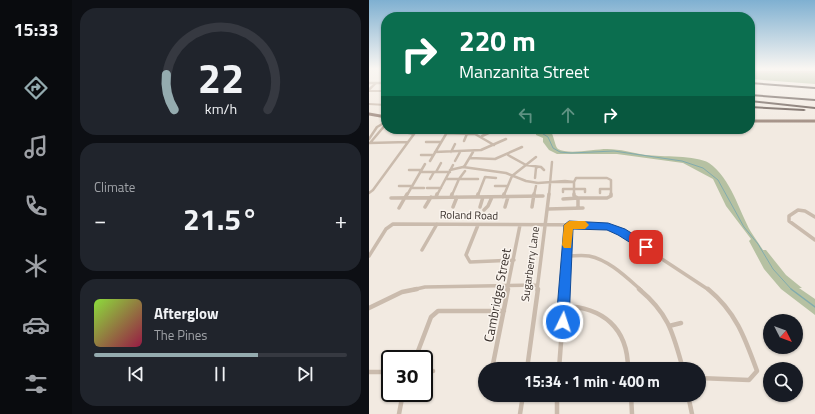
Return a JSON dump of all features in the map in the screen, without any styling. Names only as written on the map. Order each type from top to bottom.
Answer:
[{"type":"highway","points":[[755,95],[815,100]]},
{"type":"highway","points":[[755,101],[815,104]]},
{"type":"highway","points":[[755,102],[802,109]]},
{"type":"highway","points":[[755,107],[815,109]]},
{"type":"main road","points":[[369,114],[381,115]]},
{"type":"main road","points":[[755,121],[815,121]]},
{"type":"street","points":[[369,90],[381,91]]},
{"type":"street","points":[[369,104],[381,105]]},
{"type":"street","points":[[369,139],[377,128],[381,125]]},
{"type":"street","points":[[369,143],[381,128]]},
{"type":"street","points":[[369,192],[373,190],[414,134]]},
{"type":"street","points":[[430,161],[446,134]]},
{"type":"street","points":[[464,141],[467,134]]},
{"type":"street","points":[[475,134],[481,136],[494,145]]},
{"type":"street","points":[[481,136],[486,134]]},
{"type":"street","points":[[421,155],[451,152],[473,152],[507,139]]},
{"type":"street","points":[[369,143],[408,142]]},
{"type":"street","points":[[426,142],[441,142]]},
{"type":"street","points":[[451,152],[455,144]]},
{"type":"street","points":[[471,158],[495,159],[507,155],[522,147]]},
{"type":"street","points":[[455,161],[460,152]]},
{"type":"street","points":[[463,167],[471,158],[473,152]]},
{"type":"street","points":[[507,155],[527,165],[538,166],[544,170]]},
{"type":"street","points":[[503,197],[512,176],[536,157]]},
{"type":"street","name":"Sugarberry Lane","points":[[528,362],[547,209],[552,183],[552,162]]},
{"type":"street","points":[[399,208],[425,164]]},
{"type":"street","points":[[430,179],[441,164]]},
{"type":"street","points":[[436,197],[453,165]]},
{"type":"street","points":[[535,178],[536,168],[538,166]]},
{"type":"street","points":[[409,170],[435,172],[450,171],[463,167],[512,176],[527,181],[552,183],[574,182]]},
{"type":"street","points":[[451,197],[459,179],[465,172]]},
{"type":"street","points":[[477,197],[488,174]]},
{"type":"street","points":[[486,177],[495,178]]},
{"type":"street","points":[[563,199],[578,198],[607,198],[611,196],[611,180],[607,178],[576,178],[574,182],[574,196],[578,198],[578,208]]},
{"type":"street","points":[[446,179],[478,179]]},
{"type":"street","points":[[399,186],[441,188]]},
{"type":"street","points":[[495,186],[507,186]]},
{"type":"street","points":[[531,207],[536,186]]},
{"type":"street","points":[[563,192],[563,189],[585,189]]},
{"type":"street","points":[[600,189],[611,189]]},
{"type":"street","points":[[391,198],[543,196]]},
{"type":"street","points":[[425,207],[431,197]]},
{"type":"street","points":[[453,207],[457,197]]},
{"type":"street","points":[[479,207],[483,197]]},
{"type":"street","points":[[484,210],[488,206],[492,197]]},
{"type":"street","points":[[505,207],[508,197]]},
{"type":"street","points":[[547,209],[583,208]]},
{"type":"street","points":[[815,217],[801,210],[793,211],[789,216],[789,221],[815,240]]},
{"type":"street","name":"Roland Road","points":[[369,256],[385,229],[393,224],[608,226],[622,232],[678,268],[711,291],[729,308],[741,330],[757,371],[749,380],[706,378]]},
{"type":"street","points":[[422,250],[437,224]]},
{"type":"street","points":[[478,225],[466,255],[470,262],[514,260]]},
{"type":"street","name":"Cambridge Street","points":[[494,362],[505,311],[520,225]]},
{"type":"street","points":[[559,362],[569,225]]},
{"type":"street","points":[[567,256],[589,256],[602,261],[615,268],[649,297],[661,310],[669,326],[681,362]]},
{"type":"street","points":[[369,308],[402,292],[425,287],[537,285]]},
{"type":"street","points":[[563,306],[589,308],[604,316],[618,330],[627,350],[628,362]]},
{"type":"street","points":[[418,350],[431,317],[438,311],[505,311]]},
{"type":"street","points":[[669,326],[681,323]]},
{"type":"street","points":[[369,372],[381,372]]},
{"type":"street","points":[[399,414],[401,402]]},
{"type":"street","points":[[521,414],[522,402]]},
{"type":"street","points":[[557,402],[557,414]]},
{"type":"street","points":[[631,402],[632,414]]},
{"type":"street","points":[[689,402],[692,414]]},
{"type":"green space","points":[[552,134],[557,148],[568,152],[612,149],[646,155],[703,160],[709,163],[717,169],[729,186],[751,232],[763,250],[766,250],[786,275],[802,288],[799,288],[815,299],[815,315],[781,289],[764,269],[749,241],[751,239],[726,206],[713,179],[683,163],[617,154],[557,154],[549,150],[543,142],[543,138],[536,135]]},
{"type":"waterway","points":[[543,134],[548,137],[553,148],[560,152],[571,153],[614,151],[682,161],[703,168],[718,180],[744,227],[758,244],[773,269],[791,289]]},
{"type":"waterway","points":[[791,289],[815,307]]},
{"type":"slow traffic","points":[[567,245],[569,225],[585,225]]},
{"type":"route","points":[[563,322],[569,225],[608,226],[622,232],[646,247]]}]
